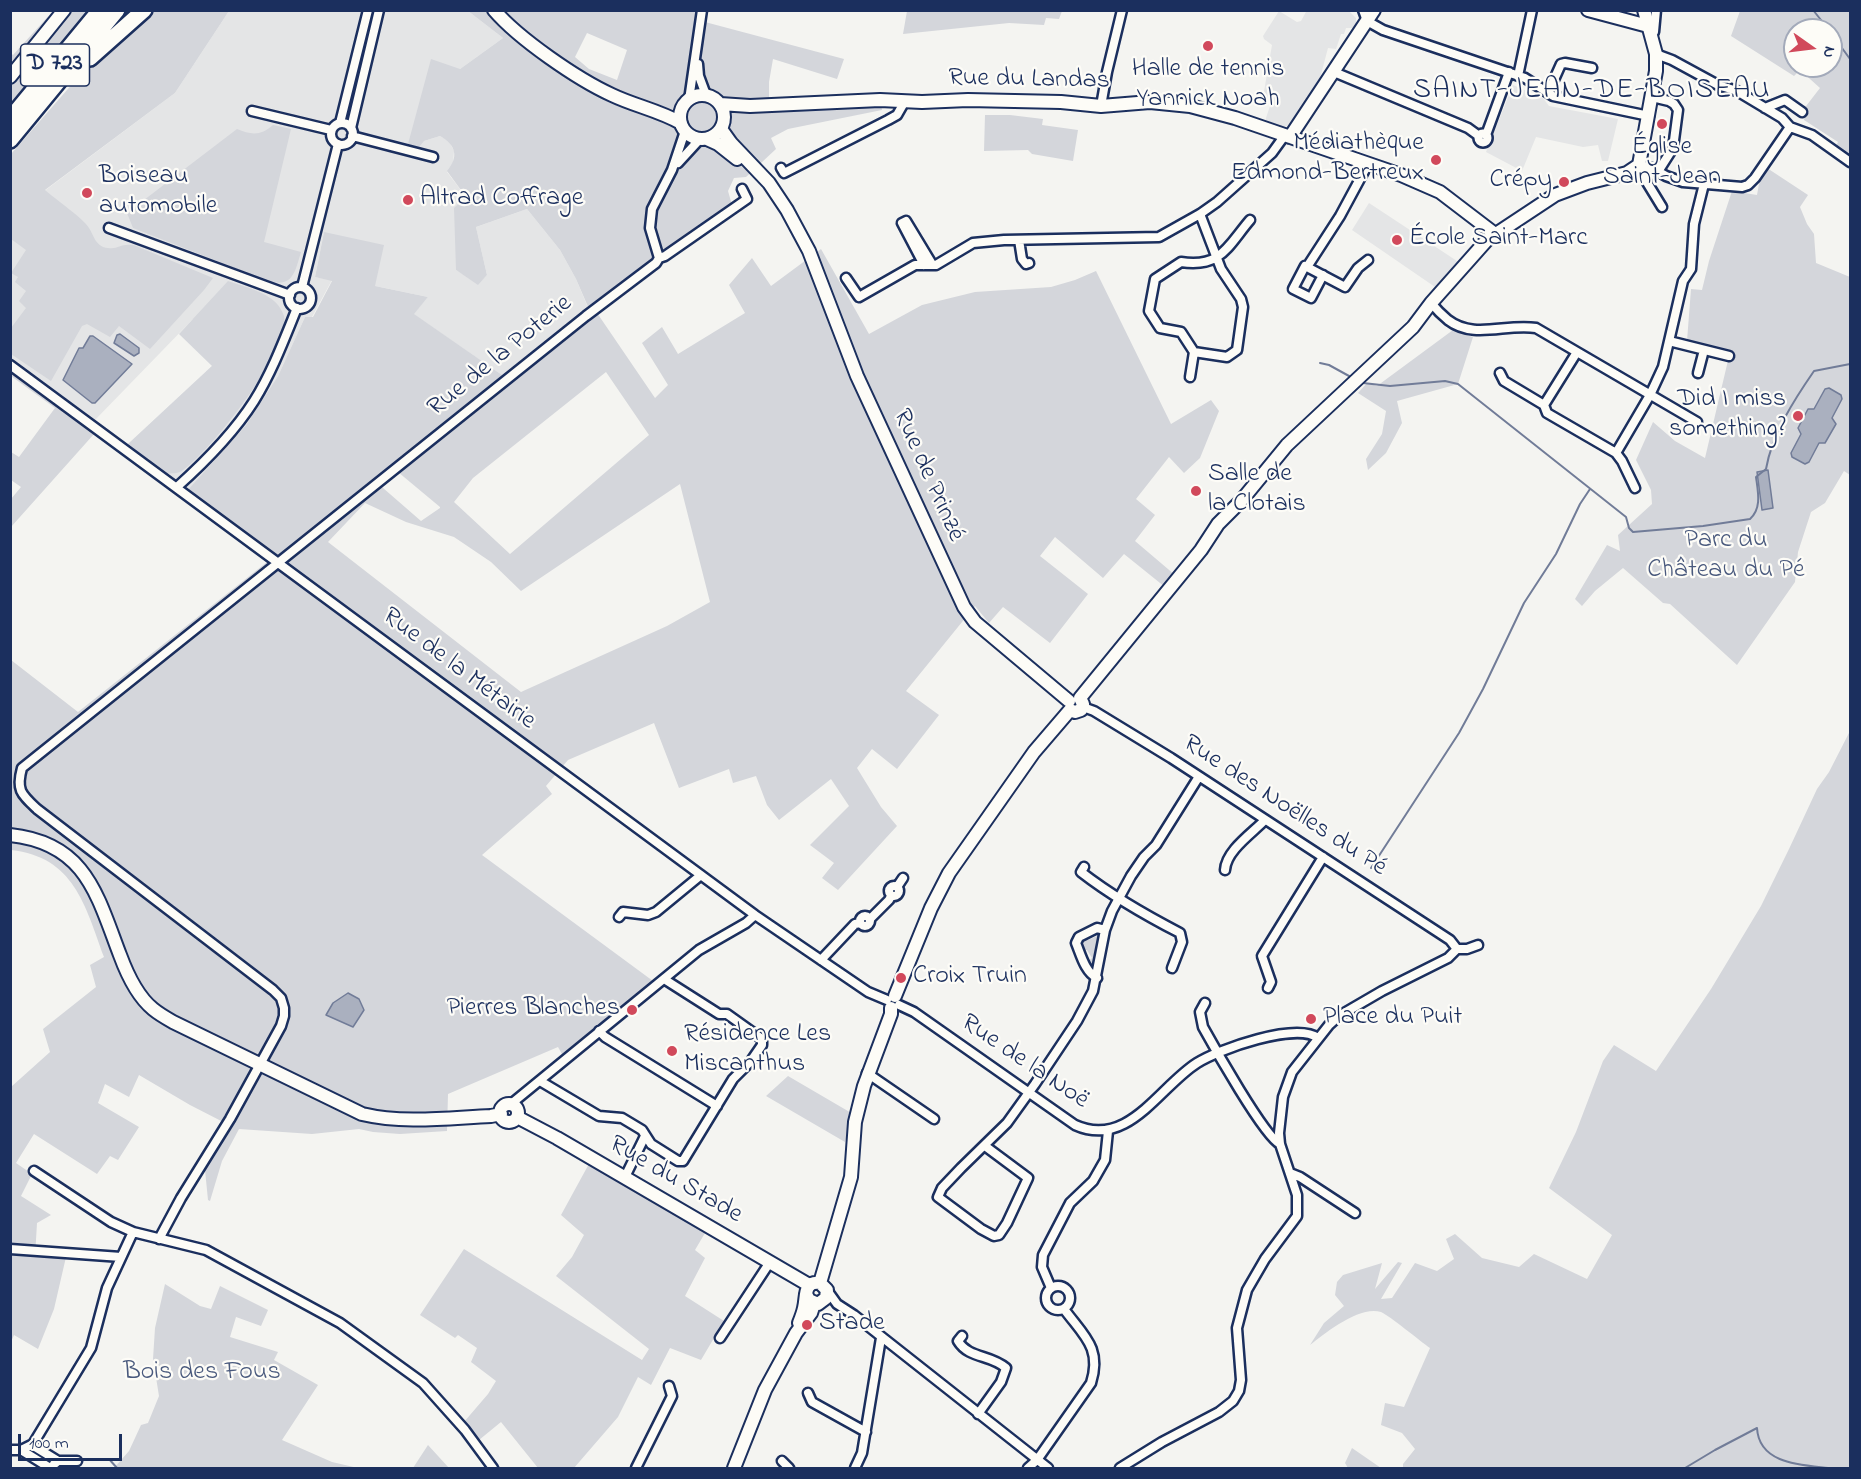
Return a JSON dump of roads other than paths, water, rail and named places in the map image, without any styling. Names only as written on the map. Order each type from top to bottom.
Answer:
[{"type":"highway","name":"D 723","points":[[10,119],[100,10]]},
{"type":"highway","name":"D 723","points":[[10,140],[117,10]]},
{"type":"highway","points":[[39,106],[52,99],[102,45],[144,10]]},
{"type":"street","points":[[10,77],[64,10]]},
{"type":"street","points":[[340,123],[368,10]]},
{"type":"street","points":[[379,10],[351,132],[345,144],[338,144],[333,140],[331,130],[335,125],[346,124],[351,132],[433,157]]},
{"type":"street","points":[[494,10],[516,32],[577,75],[609,94],[627,102],[646,106],[686,103],[700,95],[706,95],[720,104],[723,124],[713,137],[703,139],[689,135],[683,127],[646,106]]},
{"type":"street","points":[[659,258],[652,238],[650,218],[652,209],[672,170],[683,127],[681,111],[686,103],[702,10]]},
{"type":"street","points":[[1101,106],[1122,10]]},
{"type":"street","points":[[1334,72],[1483,135],[1514,74],[1532,10]]},
{"type":"street","points":[[1588,10],[1654,32],[1656,10]]},
{"type":"street","points":[[1644,10],[1656,54],[1656,71],[1639,165],[1662,207]]},
{"type":"street","points":[[846,278],[859,297],[915,265],[936,265],[973,243],[1159,237],[1200,214],[1255,170],[1288,136],[1334,72],[1368,14],[1375,26],[1404,38],[1514,74],[1548,93],[1649,116]]},
{"type":"street","points":[[696,49],[699,76],[706,95]]},
{"type":"street","points":[[1656,54],[1737,91],[1782,118],[1790,127],[1812,135],[1851,162]]},
{"type":"street","points":[[1548,93],[1561,64],[1592,68]]},
{"type":"street","points":[[1652,97],[1669,101],[1678,110],[1673,148],[1659,170]]},
{"type":"street","name":"Rue du Landas","points":[[720,104],[750,106],[880,100],[1061,102],[1101,106],[1150,102],[1190,106],[1288,136],[1440,192],[1495,234]]},
{"type":"street","points":[[1765,108],[1785,100],[1802,112]]},
{"type":"street","points":[[781,168],[784,173],[897,115],[905,101]]},
{"type":"street","name":"Rue du Landas","points":[[723,124],[750,106]]},
{"type":"street","points":[[252,111],[331,130]]},
{"type":"street","name":"Rue de Prinzé","points":[[723,124],[731,143],[769,183],[787,210],[817,270],[857,376],[964,607],[982,629],[1076,704]]},
{"type":"street","points":[[1639,165],[1659,170],[1672,179],[1733,188],[1748,185],[1790,127]]},
{"type":"street","points":[[672,170],[703,139]]},
{"type":"street","name":"Rue de Prinzé","points":[[703,139],[718,144],[743,165],[797,231]]},
{"type":"street","points":[[302,287],[338,144]]},
{"type":"street","points":[[1323,276],[1311,298],[1293,289],[1305,266],[1307,267],[1340,216],[1368,164]]},
{"type":"street","points":[[734,1468],[765,1390],[796,1333],[811,1313],[849,1186],[855,1122],[867,1073],[891,1014],[893,1003],[949,873],[1034,752],[1201,550],[1218,524],[1241,501],[1287,445],[1413,327],[1431,303],[1487,240],[1563,192],[1587,183],[1627,174],[1639,165]]},
{"type":"street","points":[[1616,453],[1650,395],[1663,367],[1683,281],[1691,269],[1694,224],[1704,184]]},
{"type":"street","name":"Rue de la Poterie","points":[[260,1065],[281,1026],[284,1016],[281,998],[36,809],[20,789],[19,780],[22,768],[577,323],[656,263],[659,258],[747,199],[742,189]]},
{"type":"street","points":[[1194,352],[1227,357],[1237,350],[1243,307],[1239,295],[1226,278],[1217,259],[1200,214]]},
{"type":"street","points":[[1190,377],[1194,352],[1181,332],[1160,328],[1149,311],[1155,279],[1182,262],[1198,265],[1217,259],[1250,219]]},
{"type":"street","points":[[109,228],[290,295]]},
{"type":"street","points":[[1019,240],[1022,259],[1026,264],[1029,263]]},
{"type":"street","points":[[1307,267],[1345,287],[1358,268],[1368,260]]},
{"type":"street","points":[[302,287],[309,291],[311,300],[306,307],[297,308],[291,303],[290,295],[296,288],[302,287]]},
{"type":"street","points":[[1431,303],[1448,320],[1465,328],[1481,330],[1518,326],[1536,328],[1697,422]]},
{"type":"street","points":[[177,487],[226,440],[254,401],[277,358],[297,308]]},
{"type":"street","points":[[1669,341],[1729,356]]},
{"type":"street","points":[[1698,373],[1704,350]]},
{"type":"street","points":[[1544,405],[1577,352]]},
{"type":"street","name":"Rue de la Métairie","points":[[10,365],[755,915],[868,992],[893,1003]]},
{"type":"street","points":[[1500,372],[1504,381],[1544,405],[1547,413],[1616,453],[1635,488]]},
{"type":"street","name":"Rue des Noëlles du Pé","points":[[1076,704],[1094,711],[1171,758],[1450,940],[1457,949]]},
{"type":"street","points":[[985,1146],[1028,1178],[1007,1223],[999,1235],[994,1236],[938,1197],[942,1188],[1007,1123],[1077,1021],[1089,1001],[1097,978],[1105,930],[1118,899],[1144,857],[1156,845],[1198,777]]},
{"type":"street","points":[[1225,870],[1225,861],[1230,853],[1264,820]]},
{"type":"street","points":[[10,835],[27,837],[53,846],[70,858],[87,877],[96,892],[126,972],[153,1009],[173,1022],[352,1109],[380,1118],[406,1120],[501,1114]]},
{"type":"street","points":[[1268,988],[1271,982],[1263,956],[1323,857]]},
{"type":"street","points":[[1084,867],[1081,872],[1118,899],[1180,933],[1182,942],[1172,968]]},
{"type":"street","points":[[619,917],[623,912],[648,915],[656,912],[701,875]]},
{"type":"street","points":[[821,960],[864,916],[870,919],[889,900],[891,896],[889,888],[897,887],[903,878]]},
{"type":"street","points":[[511,1104],[517,1109],[517,1118],[507,1121],[501,1114],[503,1106],[511,1104],[540,1081],[699,950],[746,923],[755,915]]},
{"type":"street","points":[[1097,978],[1092,975],[1076,943],[1079,937],[1097,928],[1105,930]]},
{"type":"street","points":[[1120,1468],[1162,1442],[1219,1412],[1233,1401],[1239,1391],[1241,1380],[1237,1328],[1247,1290],[1265,1259],[1297,1216],[1297,1195],[1280,1144],[1281,1109],[1285,1087],[1292,1072],[1318,1038],[1339,1016],[1382,991],[1448,958],[1457,949],[1467,950],[1478,945]]},
{"type":"street","points":[[540,1081],[599,1116],[622,1118],[642,1130],[651,1144],[678,1161],[683,1161],[733,1079],[752,1061],[762,1045],[762,1039],[727,1014],[719,1014],[664,979]]},
{"type":"street","name":"Rue de la Noë","points":[[893,1003],[914,1012],[1027,1093],[1075,1125],[1087,1130],[1108,1131],[1120,1127],[1142,1112],[1186,1071],[1217,1053],[1278,1034],[1307,1032],[1318,1038]]},
{"type":"street","points":[[1205,1003],[1200,1012],[1203,1027],[1272,1139],[1280,1144]]},
{"type":"street","points":[[600,1031],[605,1037],[717,1106]]},
{"type":"street","points":[[159,1239],[260,1065]]},
{"type":"street","points":[[867,1073],[934,1119]]},
{"type":"street","name":"Rue du Stade","points":[[517,1118],[625,1177],[770,1262],[817,1293]]},
{"type":"street","points":[[1051,1288],[1042,1267],[1043,1255],[1070,1203],[1094,1181],[1105,1160],[1108,1131]]},
{"type":"street","points":[[625,1177],[645,1136]]},
{"type":"street","points":[[34,1171],[111,1222],[133,1232],[206,1250],[340,1323],[383,1352],[437,1396],[493,1468]]},
{"type":"street","points":[[1290,1173],[1300,1177],[1355,1213]]},
{"type":"street","points":[[10,1450],[21,1450],[32,1445],[91,1348],[107,1288],[133,1232]]},
{"type":"street","points":[[10,1249],[121,1257]]},
{"type":"street","points":[[720,1338],[770,1262]]},
{"type":"street","points":[[1059,1286],[1068,1292],[1069,1303],[1064,1309],[1056,1310],[1048,1306],[1045,1299],[1051,1288],[1059,1286]]},
{"type":"street","points":[[817,1293],[854,1315],[1048,1468]]},
{"type":"street","points":[[1028,1468],[1037,1460],[1091,1383],[1095,1372],[1093,1348],[1064,1309]]},
{"type":"street","points":[[962,1336],[958,1341],[963,1349],[972,1354],[996,1360],[1006,1370],[1001,1382],[978,1414]]},
{"type":"street","points":[[855,1468],[862,1453],[881,1338]]},
{"type":"street","points":[[636,1468],[672,1396],[669,1386]]},
{"type":"street","points":[[808,1393],[812,1402],[866,1432]]},
{"type":"street","points":[[32,1445],[58,1461],[77,1461]]},
{"type":"street","points":[[21,1450],[50,1468],[58,1461]]},
{"type":"street","points":[[782,1461],[789,1468]]},
{"type":"water","points":[[120,334],[139,348],[139,353],[134,356],[114,343],[117,335]]},
{"type":"water","points":[[90,336],[132,364],[95,403],[63,380],[79,348],[83,348]]},
{"type":"water","points":[[1829,388],[1841,395],[1842,399],[1832,418],[1836,424],[1825,443],[1819,443],[1809,462],[1805,464],[1792,457],[1791,453],[1801,434],[1798,428],[1808,409],[1814,409],[1825,389]]},
{"type":"water","points":[[1768,470],[1773,508],[1762,510],[1757,472]]},
{"type":"water","points":[[348,993],[359,999],[364,1010],[353,1027],[326,1015],[333,1003]]},
{"type":"waterway","points":[[1813,10],[1819,18]]},
{"type":"waterway","points":[[1843,49],[1850,59]]},
{"type":"waterway","points":[[1320,363],[1329,365],[1349,376]]},
{"type":"waterway","points":[[1363,383],[1390,386],[1445,381],[1458,384],[1626,517],[1629,528],[1633,532],[1750,519],[1758,505],[1756,477],[1766,469],[1773,443],[1799,394],[1814,371],[1850,364]]},
{"type":"waterway","points":[[1371,868],[1459,733],[1524,603],[1556,554],[1580,504],[1590,489]]},
{"type":"waterway","points":[[1685,1468],[1757,1428],[1765,1449],[1773,1456],[1794,1464],[1828,1468]]},
{"type":"waterway","points":[[109,1459],[117,1468]]},
{"type":"place","name":"Halle de tennis Yannick Noah","points":[[1208,46]]},
{"type":"place","name":"Église Saint-Jean","points":[[1662,124]]},
{"type":"place","name":"Médiathèque Edmond-Bertreux","points":[[1436,160]]},
{"type":"place","name":"Crépy","points":[[1564,182]]},
{"type":"place","name":"Boiseau automobile","points":[[87,193]]},
{"type":"place","name":"Altrad Coffrage","points":[[408,200]]},
{"type":"place","name":"École Saint-Marc","points":[[1397,240]]},
{"type":"place","name":"Did I miss something?","points":[[1798,416]]},
{"type":"place","name":"Salle de la Clotais","points":[[1196,491]]},
{"type":"place","name":"Croix Truin","points":[[901,978]]},
{"type":"place","name":"Pierres Blanches","points":[[632,1010]]},
{"type":"place","name":"Place du Puit","points":[[1311,1019]]},
{"type":"place","name":"Résidence Les Miscanthus","points":[[672,1051]]},
{"type":"place","name":"Stade","points":[[807,1325]]},
{"type":"district","name":"SAINT-JEAN-DE-BOISEAU","points":[[1592,92]]},
{"type":"park label","name":"Parc du Château du Pé","points":[[1726,557]]},
{"type":"park label","name":"Bois des Fous","points":[[202,1374]]}]
